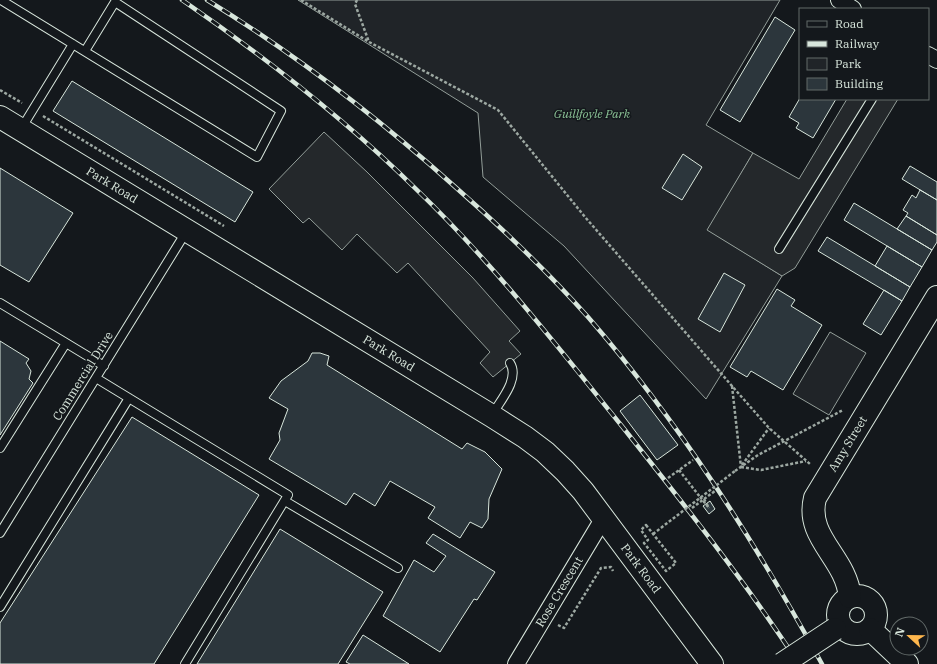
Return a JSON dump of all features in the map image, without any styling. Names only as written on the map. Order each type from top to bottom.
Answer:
[{"type":"main road","name":"Park Road","points":[[0,117],[492,416],[545,452],[578,486],[712,664]]},
{"type":"main road","name":"Amy Street","points":[[850,597],[844,574],[816,529],[813,519],[815,498],[937,297]]},
{"type":"main road","points":[[861,596],[871,602],[875,607],[876,619],[870,629],[864,632],[852,633],[838,627],[839,609],[841,604],[850,597],[861,596]]},
{"type":"main road","points":[[782,664],[838,627]]},
{"type":"main road","points":[[870,629],[907,664]]},
{"type":"street","points":[[839,0],[852,8]]},
{"type":"street","name":"Rose Crescent","points":[[516,664],[603,519]]},
{"type":"lane","points":[[1,0],[257,157],[281,111],[114,2],[85,51]]},
{"type":"lane","points":[[20,130],[73,44]]},
{"type":"lane","points":[[779,249],[871,100]]},
{"type":"lane","name":"Commercial Drive","points":[[0,533],[186,231]]},
{"type":"lane","points":[[0,303],[104,366]]},
{"type":"lane","points":[[0,448],[66,343]]},
{"type":"lane","points":[[492,416],[513,378],[513,367],[510,363]]},
{"type":"lane","points":[[96,378],[288,495],[185,664]]},
{"type":"lane","points":[[0,607],[129,398]]},
{"type":"lane","points":[[285,500],[398,568]]},
{"type":"path","points":[[302,0],[369,42],[498,110],[585,217],[769,428],[810,464]]},
{"type":"path","points":[[357,0],[355,4],[369,42]]},
{"type":"path","points":[[0,90],[224,226]]},
{"type":"path","points":[[732,386],[741,467]]},
{"type":"path","points":[[653,534],[741,467],[784,441],[843,410]]},
{"type":"path","points":[[741,467],[769,428]]},
{"type":"path","points":[[668,478],[693,460]]},
{"type":"path","points":[[741,467],[761,470],[806,461]]},
{"type":"path","points":[[679,470],[709,508],[704,499]]},
{"type":"path","points":[[692,508],[714,491]]},
{"type":"path","points":[[644,543],[648,540],[641,530],[646,525],[676,563]]},
{"type":"path","points":[[544,617],[564,628],[601,568],[611,567],[613,570]]},
{"type":"green space","name":"Guillfoyle Park","points":[[298,0],[780,0],[706,125],[753,153],[708,230],[782,276],[706,399],[564,246],[483,177],[478,113]]},
{"type":"green space","points":[[830,332],[866,353],[829,415],[793,394]]},
{"type":"shaded area","points":[[846,100],[897,100],[795,268],[782,276],[707,230],[753,153],[799,179]]},
{"type":"shaded area","points":[[324,132],[367,172],[473,278],[520,331],[509,341],[521,354],[493,377],[480,363],[490,352],[408,263],[397,273],[357,234],[342,250],[309,218],[303,223],[269,189]]},
{"type":"building","points":[[775,17],[795,30],[740,122],[720,110]]},
{"type":"building","points":[[72,81],[253,192],[235,222],[53,111]]},
{"type":"building","points":[[799,100],[835,100],[813,138],[796,128],[799,123],[789,117]]},
{"type":"building","points":[[683,154],[702,167],[682,200],[662,188]]},
{"type":"building","points":[[910,166],[937,182],[937,200],[902,179]]},
{"type":"building","points":[[0,168],[73,213],[29,282],[0,265]]},
{"type":"building","points":[[920,190],[937,200],[937,235],[906,216],[908,213],[903,210],[912,195],[916,198]]},
{"type":"building","points":[[854,203],[932,250],[922,267],[844,220]]},
{"type":"building","points":[[906,216],[937,235],[937,242],[932,250],[897,229]]},
{"type":"building","points":[[827,237],[910,287],[902,301],[818,251]]},
{"type":"building","points":[[887,246],[922,267],[910,287],[875,266]]},
{"type":"building","points":[[724,273],[745,285],[720,332],[698,319]]},
{"type":"building","points":[[777,289],[795,300],[791,306],[822,325],[783,390],[751,371],[747,377],[730,367]]},
{"type":"building","points":[[884,290],[902,301],[881,335],[863,324]]},
{"type":"building","points":[[0,341],[29,359],[26,363],[31,371],[29,379],[33,383],[0,435]]},
{"type":"building","points":[[312,353],[320,353],[329,356],[327,365],[462,449],[467,443],[485,452],[502,469],[489,499],[488,519],[482,528],[470,522],[460,538],[428,518],[435,507],[390,481],[375,506],[354,493],[346,505],[269,459],[280,440],[279,433],[288,409],[269,398],[281,381],[308,361]]},
{"type":"building","points":[[640,395],[678,445],[657,460],[620,411]]},
{"type":"building","points":[[132,417],[259,495],[154,664],[0,664],[0,623]]},
{"type":"building","points":[[710,501],[715,509],[709,514],[703,506]]},
{"type":"building","points":[[280,529],[383,592],[338,664],[197,664]]},
{"type":"building","points":[[433,534],[495,572],[477,600],[474,599],[440,652],[383,616],[414,560],[434,572],[446,556],[426,543]]},
{"type":"building","points":[[363,635],[409,664],[350,664],[346,662]]},
{"type":"railway","points":[[182,0],[274,66],[304,90],[362,138],[445,217],[523,304],[621,425],[735,572],[799,664]]},
{"type":"railway","points":[[207,0],[303,64],[395,135],[523,249],[588,317],[622,357],[654,399],[714,484],[770,573],[822,664]]}]
